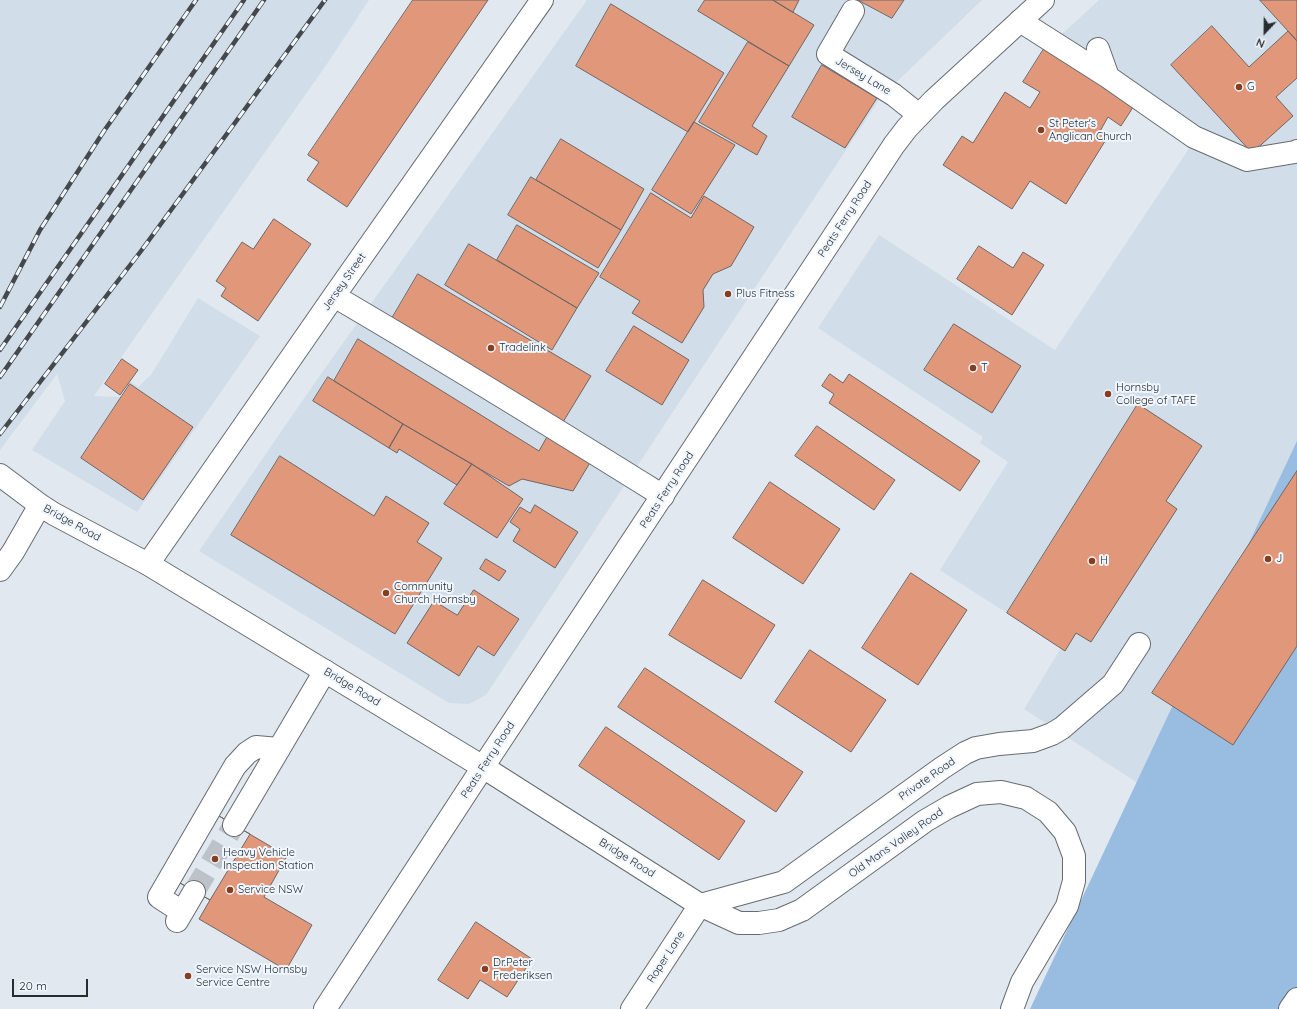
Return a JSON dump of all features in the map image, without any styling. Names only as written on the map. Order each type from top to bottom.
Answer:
[{"type":"street","name":"Jersey Street","points":[[148,564],[542,0]]},
{"type":"street","name":"Peats Ferry Road","points":[[325,1009],[878,168],[907,128],[919,115],[1043,0]]},
{"type":"street","name":"Jersey Lane","points":[[853,11],[828,54],[894,95],[919,115]]},
{"type":"street","points":[[1020,21],[1108,77],[1194,137],[1247,160],[1297,151]]},
{"type":"street","points":[[1098,49],[1108,77]]},
{"type":"street","points":[[334,296],[578,442],[663,496]]},
{"type":"street","name":"Bridge Road","points":[[1,475],[40,505],[66,521],[148,564],[325,671],[483,767],[700,905]]},
{"type":"street","points":[[0,570],[13,552],[40,505]]},
{"type":"street","name":"Private Road","points":[[700,905],[784,882],[942,768],[966,753],[987,745],[1023,743],[1052,734],[1062,728],[1113,684],[1139,644]]},
{"type":"street","points":[[234,825],[325,671]]},
{"type":"street","points":[[194,892],[180,916],[159,897],[235,766],[256,747],[279,749]]},
{"type":"street","name":"Old Mans Valley Road","points":[[700,905],[739,923],[759,923],[779,920],[802,910],[925,821],[949,806],[977,794],[1001,792],[1026,798],[1048,812],[1065,832],[1074,856],[1074,881],[1067,906],[1022,982],[1012,1009]]},
{"type":"street","name":"Roper Lane","points":[[632,1009],[700,905]]},
{"type":"street","points":[[1290,1009],[1297,999]]},
{"type":"shaded area","points":[[0,0],[369,0],[329,61],[94,396],[120,397],[131,382],[138,387],[151,375],[198,298],[260,336],[137,512],[32,450],[65,401],[57,374],[0,450]]},
{"type":"shaded area","points":[[587,0],[982,0],[881,97],[486,695],[469,704],[449,703],[199,551],[316,381]]},
{"type":"shaded area","name":"Hornsby College of TAFE","points":[[1099,0],[1297,0],[1297,801],[1202,825],[1024,709],[1061,648],[940,570],[1008,462],[980,443],[983,437],[818,328],[879,235],[1055,350],[1194,141],[1049,46]]},
{"type":"shaded area","points":[[1297,441],[1297,1009],[1030,1009]]},
{"type":"building","points":[[413,0],[488,0],[347,207],[307,180],[319,162],[308,155]]},
{"type":"building","points":[[705,0],[773,0],[814,25],[789,66],[698,11]]},
{"type":"building","points":[[773,0],[799,0],[793,12]]},
{"type":"building","points":[[858,0],[904,0],[892,18]]},
{"type":"building","points":[[1260,0],[1297,0],[1297,41],[1288,31]]},
{"type":"building","points":[[611,4],[724,73],[688,132],[576,66]]},
{"type":"building","name":"G","points":[[1212,26],[1249,67],[1288,31],[1297,41],[1297,78],[1276,97],[1293,116],[1252,153],[1171,65]]},
{"type":"building","points":[[748,42],[789,66],[752,126],[767,136],[757,155],[699,122]]},
{"type":"building","name":"St Peter's Anglican Church","points":[[1047,44],[1137,101],[1121,126],[1108,117],[1099,133],[1107,138],[1066,204],[1030,181],[1012,209],[943,165],[962,136],[973,143],[1005,92],[1030,108],[1040,92],[1023,82]]},
{"type":"building","points":[[822,65],[877,98],[845,148],[792,117]]},
{"type":"building","points":[[694,122],[735,145],[691,214],[652,190]]},
{"type":"building","points":[[561,139],[644,189],[621,230],[536,180]]},
{"type":"building","points":[[531,177],[621,230],[598,268],[508,215]]},
{"type":"building","points":[[651,193],[691,218],[704,196],[754,227],[731,266],[713,274],[703,290],[704,307],[682,343],[632,313],[640,301],[600,277]]},
{"type":"building","points":[[274,219],[311,244],[258,321],[221,296],[226,288],[216,281],[242,242],[253,249]]},
{"type":"building","points":[[517,225],[599,273],[577,308],[497,260]]},
{"type":"building","points":[[469,244],[577,308],[552,350],[445,285]]},
{"type":"building","points":[[979,246],[1013,268],[1023,252],[1044,265],[1012,315],[957,279]]},
{"type":"building","name":"Tradelink","points":[[418,274],[591,376],[563,422],[391,320]]},
{"type":"building","name":"T","points":[[954,324],[1021,366],[992,413],[924,370]]},
{"type":"building","points":[[634,326],[689,360],[662,405],[606,371]]},
{"type":"building","points":[[358,339],[539,451],[548,435],[591,461],[573,491],[522,479],[509,486],[403,424],[334,381]]},
{"type":"building","points":[[122,359],[138,370],[120,395],[105,384]]},
{"type":"building","points":[[830,374],[843,383],[849,374],[980,461],[960,491],[829,403],[834,394],[822,386]]},
{"type":"building","points":[[328,377],[403,424],[389,448],[313,401]]},
{"type":"building","points":[[130,384],[193,427],[143,500],[81,458]]},
{"type":"building","name":"H","points":[[1138,404],[1202,446],[1166,501],[1177,509],[1091,642],[1076,633],[1065,651],[1007,613]]},
{"type":"building","points":[[403,424],[472,464],[457,485],[399,449],[397,453],[389,448]]},
{"type":"building","points":[[817,426],[895,480],[874,510],[795,456]]},
{"type":"building","points":[[280,456],[374,516],[386,496],[429,523],[417,542],[442,558],[395,634],[231,535]]},
{"type":"building","points":[[472,464],[523,499],[497,538],[444,504]]},
{"type":"building","name":"J","points":[[1297,471],[1297,646],[1233,745],[1152,693]]},
{"type":"building","points":[[770,482],[840,529],[803,584],[733,538]]},
{"type":"building","points":[[535,505],[578,532],[555,568],[513,541],[520,529],[510,522],[520,507],[530,513]]},
{"type":"building","points":[[486,559],[506,571],[499,581],[480,569]]},
{"type":"building","points":[[911,573],[967,610],[918,685],[862,648]]},
{"type":"building","points":[[703,580],[775,625],[741,679],[669,635]]},
{"type":"building","points":[[474,590],[519,619],[494,656],[478,646],[459,676],[407,643],[434,601],[457,615]]},
{"type":"building","points":[[810,650],[886,700],[851,752],[775,702]]},
{"type":"building","points":[[645,668],[803,772],[776,812],[618,707]]},
{"type":"building","points":[[606,727],[745,821],[719,860],[579,766]]},
{"type":"building","name":"Heavy Vehicle Inspection Station","points":[[219,816],[250,834],[210,900],[180,883]]},
{"type":"building","name":"Service NSW","points":[[219,816],[287,856],[264,897],[312,925],[286,970],[199,919],[210,900],[180,883]]},
{"type":"building","name":"Dr.Peter Frederiksen","points":[[476,922],[532,959],[507,997],[480,980],[468,999],[438,980]]},
{"type":"tunnel","points":[[194,892],[234,825]]},
{"type":"railway","points":[[0,307],[40,230],[104,131],[196,0]]},
{"type":"railway","points":[[0,350],[244,0]]},
{"type":"railway","points":[[0,377],[264,0]]},
{"type":"railway","points":[[0,434],[141,251],[325,0]]},
{"type":"place","name":"G","points":[[1239,87]]},
{"type":"place","name":"St Peter's Anglican Church","points":[[1041,130]]},
{"type":"place","name":"Plus Fitness","points":[[728,294]]},
{"type":"place","name":"Tradelink","points":[[491,348]]},
{"type":"place","name":"T","points":[[973,368]]},
{"type":"place","name":"Hornsby College of TAFE","points":[[1108,394]]},
{"type":"place","name":"J","points":[[1268,559]]},
{"type":"place","name":"H","points":[[1092,561]]},
{"type":"place","name":"Community Church Hornsby","points":[[386,593]]},
{"type":"place","name":"Heavy Vehicle Inspection Station","points":[[215,859]]},
{"type":"place","name":"Service NSW","points":[[230,890]]},
{"type":"place","name":"Dr.Peter Frederiksen","points":[[485,969]]},
{"type":"place","name":"Service NSW Hornsby Service Centre","points":[[188,976]]}]
